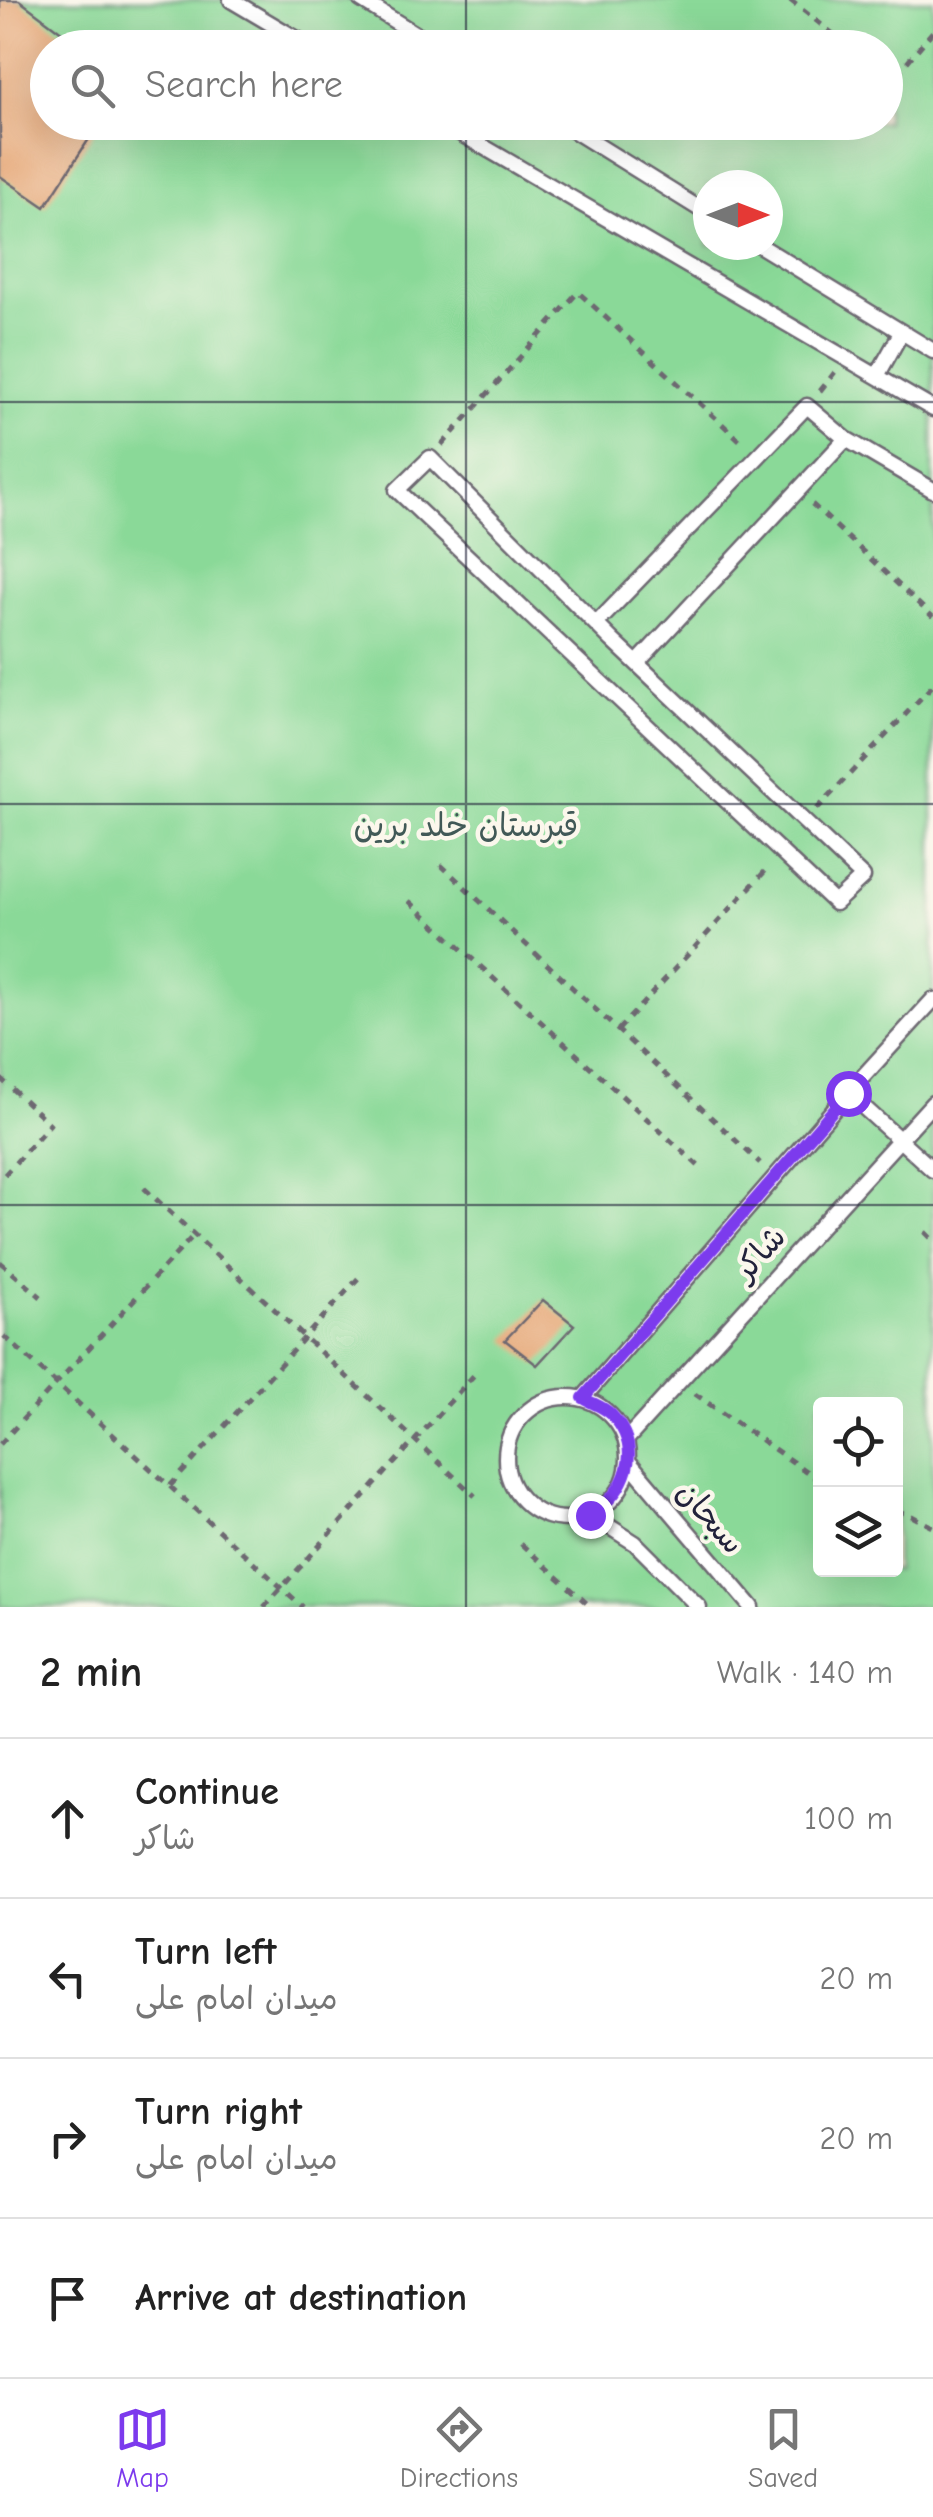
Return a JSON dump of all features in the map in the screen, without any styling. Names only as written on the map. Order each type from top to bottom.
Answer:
[{"type":"lane","points":[[231,0],[282,30]]},
{"type":"lane","points":[[361,0],[409,30]]},
{"type":"lane","points":[[472,140],[933,409]]},
{"type":"lane","points":[[589,140],[693,205]]},
{"type":"lane","points":[[783,260],[933,350]]},
{"type":"lane","points":[[877,376],[901,332]]},
{"type":"lane","points":[[596,624],[807,406],[846,439],[933,490]]},
{"type":"lane","points":[[637,663],[846,439]]},
{"type":"lane","points":[[430,458],[596,624],[864,876],[834,903],[397,490],[430,458]]},
{"type":"lane","name":"شاکر","points":[[583,1398],[933,1000]]},
{"type":"lane","points":[[848,1093],[933,1170]]},
{"type":"lane","name":"شاکر","points":[[626,1440],[933,1103]]},
{"type":"lane","points":[[561,1396],[583,1398],[610,1414],[626,1440],[629,1462],[623,1484],[610,1503],[590,1515],[569,1520],[546,1516],[526,1504],[512,1484],[506,1461],[510,1437],[522,1416],[539,1403],[561,1396]]},
{"type":"lane","name":"سبحان","points":[[629,1462],[752,1607]]},
{"type":"lane","points":[[590,1515],[635,1543],[699,1607]]},
{"type":"path","points":[[790,0],[828,30]]},
{"type":"path","points":[[903,67],[933,30]]},
{"type":"path","points":[[430,458],[578,292],[758,456]]},
{"type":"path","points":[[807,406],[847,359]]},
{"type":"path","points":[[798,491],[933,617]]},
{"type":"path","points":[[805,822],[933,685]]},
{"type":"path","points":[[618,1030],[782,853]]},
{"type":"path","points":[[441,866],[775,1177]]},
{"type":"path","points":[[409,901],[704,1171]]},
{"type":"path","points":[[0,1078],[50,1124],[0,1180]]},
{"type":"path","points":[[144,1188],[475,1496]]},
{"type":"path","points":[[925,1232],[933,1240]]},
{"type":"path","points":[[0,1444],[194,1235]]},
{"type":"path","points":[[0,1262],[41,1297]]},
{"type":"path","points":[[170,1486],[363,1273]]},
{"type":"path","points":[[4,1336],[303,1607]]},
{"type":"path","points":[[264,1607],[475,1374]]},
{"type":"path","points":[[678,1383],[813,1476]]},
{"type":"path","points":[[903,1513],[933,1527]]},
{"type":"path","points":[[521,1544],[588,1606]]},
{"type":"green space","name":"قبرستان خلد برین","points":[[0,0],[933,0],[933,1607],[0,1607]]},
{"type":"building","points":[[0,0],[19,0],[59,30],[30,30],[30,140],[88,140],[45,207],[0,176]]},
{"type":"building","points":[[543,1300],[574,1325],[537,1365],[505,1340]]},
{"type":"route","points":[[590,1515],[610,1503],[623,1484],[629,1462],[626,1440],[610,1414],[583,1398],[848,1093]]}]
